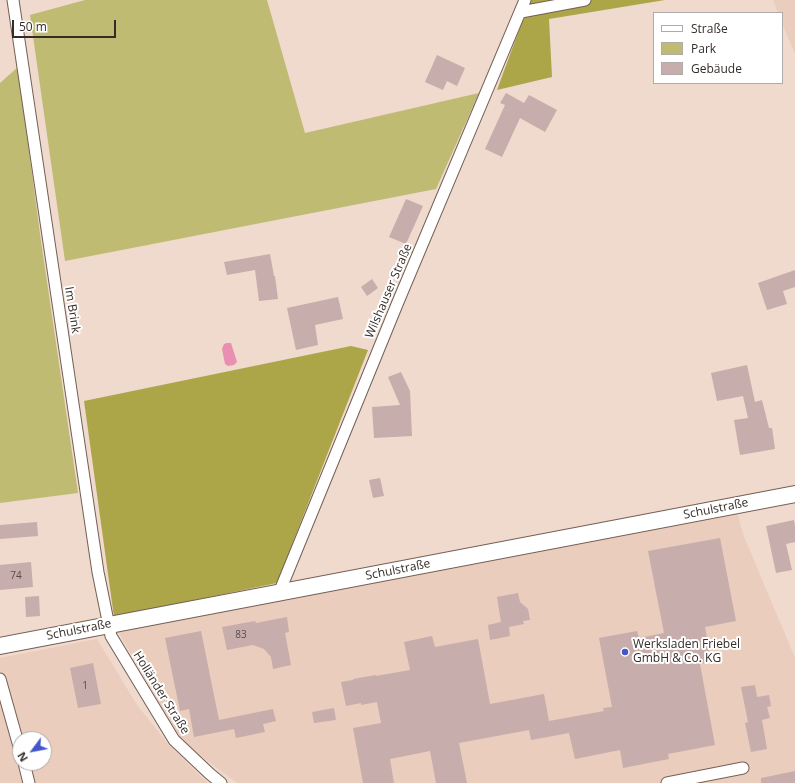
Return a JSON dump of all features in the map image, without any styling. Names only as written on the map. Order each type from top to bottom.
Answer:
[{"type":"street","name":"Im Brink","points":[[13,0],[96,556],[109,624]]},
{"type":"street","name":"Wilshauser Straße","points":[[279,593],[395,310],[525,0]]},
{"type":"street","points":[[521,12],[585,0]]},
{"type":"street","name":"Schulstraße","points":[[0,646],[795,494]]},
{"type":"street","name":"Holländer Straße","points":[[109,624],[111,636],[174,740],[221,783]]},
{"type":"street","points":[[0,679],[15,731]]},
{"type":"street","points":[[667,783],[743,768]]},
{"type":"street","points":[[26,771],[29,783]]},
{"type":"shaded area","points":[[530,0],[665,0],[549,19],[552,77],[497,90]]},
{"type":"shaded area","points":[[773,0],[795,0],[795,54],[783,25],[783,12],[778,12]]},
{"type":"shaded area","points":[[231,343],[237,362],[234,365],[228,366],[225,364],[222,349],[224,344]]},
{"type":"shaded area","points":[[351,346],[368,350],[277,583],[114,617],[84,401]]},
{"type":"shaded area","points":[[737,512],[743,534],[795,658],[795,783],[237,783],[181,741],[117,630]]},
{"type":"shaded area","points":[[97,639],[137,705],[169,745],[208,783],[0,783],[0,658]]},
{"type":"green space","points":[[85,0],[267,0],[305,133],[479,93],[436,189],[65,261],[30,15]]},
{"type":"green space","points":[[18,67],[40,234],[78,493],[0,503],[0,83]]},
{"type":"building","points":[[437,55],[465,68],[457,86],[447,81],[443,90],[425,82]]},
{"type":"building","points":[[506,93],[524,103],[529,95],[557,110],[545,132],[520,118],[502,157],[485,149],[505,105],[500,103]]},
{"type":"building","points":[[406,199],[423,206],[406,244],[389,237]]},
{"type":"building","points":[[270,254],[278,299],[259,301],[255,270],[227,275],[224,262]]},
{"type":"building","points":[[795,270],[795,287],[783,291],[787,304],[767,310],[758,283]]},
{"type":"building","points":[[372,279],[378,288],[367,296],[361,287]]},
{"type":"building","points":[[338,297],[343,319],[315,325],[318,345],[296,350],[287,308]]},
{"type":"building","points":[[747,365],[755,402],[762,400],[769,428],[772,428],[775,449],[740,455],[734,420],[748,418],[743,396],[717,401],[711,373]]},
{"type":"building","points":[[401,372],[410,391],[412,436],[374,438],[372,407],[400,405],[388,377]]},
{"type":"building","points":[[380,478],[384,496],[373,498],[369,480]]},
{"type":"building","points":[[794,520],[795,542],[786,544],[792,570],[776,573],[766,526]]},
{"type":"building","points":[[37,522],[38,536],[0,539],[0,525]]},
{"type":"building","points":[[720,538],[736,621],[705,627],[711,662],[700,664],[715,745],[668,754],[669,759],[623,768],[620,750],[575,759],[569,733],[531,740],[529,730],[459,743],[467,783],[436,783],[430,751],[390,759],[394,783],[363,783],[353,728],[381,723],[377,702],[346,706],[341,682],[410,670],[404,642],[432,636],[435,647],[478,639],[490,704],[544,694],[549,721],[604,711],[603,708],[612,707],[599,638],[637,631],[639,638],[664,633],[648,551]]},
{"type":"building","points":[[31,562],[33,587],[0,590],[0,565]]},
{"type":"building","points":[[518,593],[520,602],[528,609],[530,620],[523,621],[524,624],[509,627],[510,636],[490,640],[488,625],[501,622],[497,597]]},
{"type":"building","points":[[39,596],[40,616],[26,617],[25,597]]},
{"type":"building","points":[[287,617],[289,632],[285,633],[291,665],[273,669],[271,657],[264,649],[253,645],[227,650],[222,627],[255,621],[256,623]]},
{"type":"building","points":[[201,631],[219,720],[273,709],[276,721],[263,724],[265,732],[236,738],[234,729],[194,737],[189,709],[180,711],[165,638]]},
{"type":"building","points":[[93,663],[101,704],[78,708],[70,668]]},
{"type":"building","points":[[755,685],[757,697],[769,695],[771,706],[767,707],[770,718],[762,720],[767,749],[751,752],[745,723],[748,722],[741,687]]},
{"type":"building","points":[[334,708],[336,720],[314,723],[312,712]]},
{"type":"building","points":[[795,771],[795,783],[761,783],[761,778]]},
{"type":"place","name":"Werksladen Friebel GmbH & Co. KG","points":[[625,652]]}]
